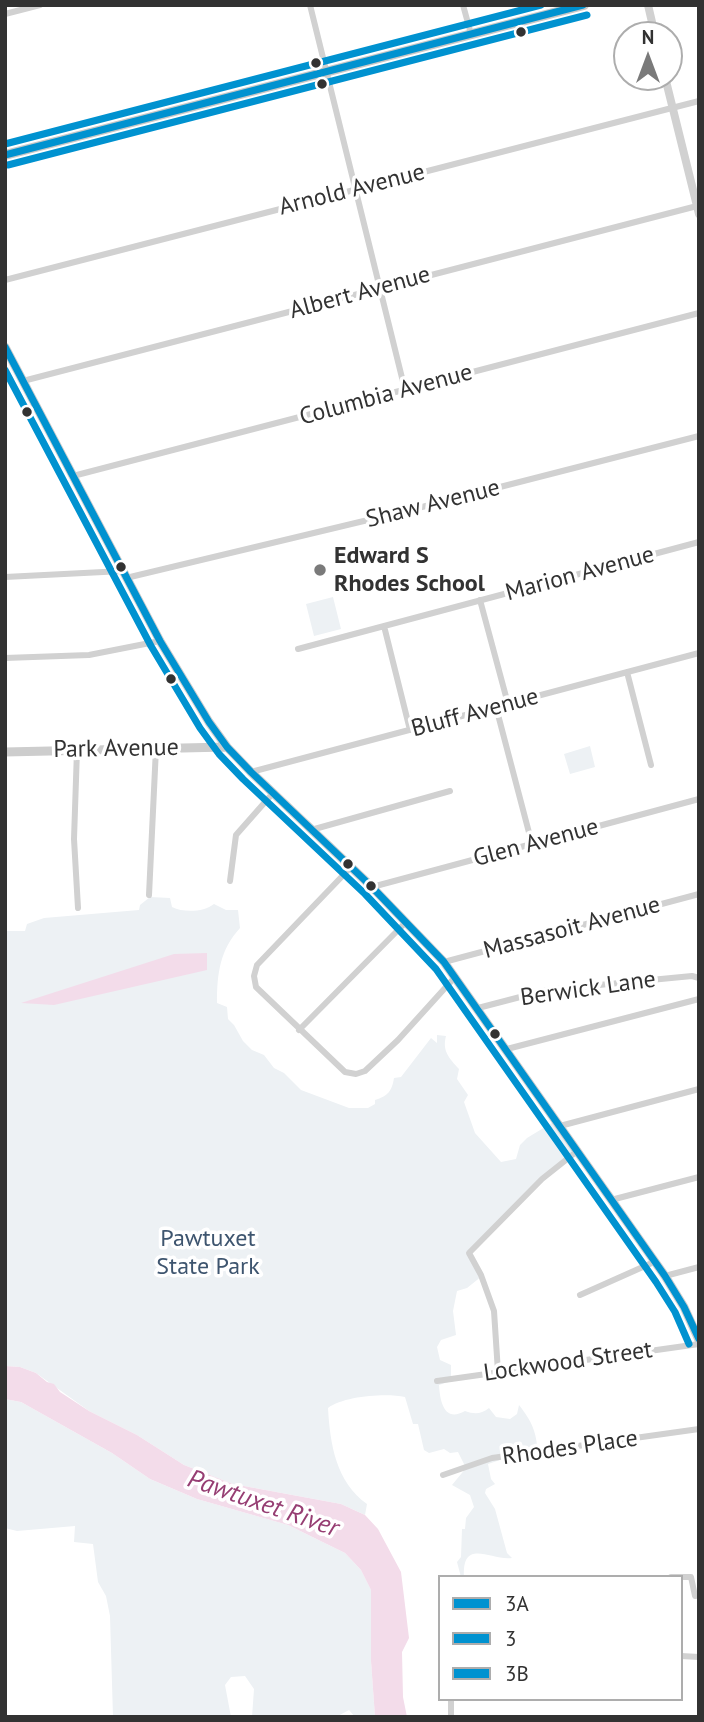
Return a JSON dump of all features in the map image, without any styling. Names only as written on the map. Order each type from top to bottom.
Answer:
[{"type":"main road","points":[[5,155],[584,5]]},
{"type":"main road","points":[[5,347],[160,641],[228,747],[372,887],[444,962],[665,1276],[684,1307],[699,1342]]},
{"type":"main road","name":"Park Avenue","points":[[5,752],[228,747]]},
{"type":"street","points":[[5,14],[40,5]]},
{"type":"street","points":[[310,5],[405,390]]},
{"type":"street","points":[[463,5],[471,34]]},
{"type":"street","points":[[668,91],[698,210]]},
{"type":"street","name":"Arnold Avenue","points":[[5,280],[699,101]]},
{"type":"street","name":"Albert Avenue","points":[[23,381],[380,288],[698,210]]},
{"type":"street","name":"Columbia Avenue","points":[[73,476],[699,313]]},
{"type":"street","name":"Shaw Avenue","points":[[5,576],[124,575],[396,513],[699,436]]},
{"type":"street","name":"Marion Avenue","points":[[298,649],[699,542]]},
{"type":"street","points":[[480,600],[508,704]]},
{"type":"street","points":[[384,626],[410,730]]},
{"type":"street","points":[[5,658],[89,655],[160,641]]},
{"type":"street","name":"Bluff Avenue","points":[[251,772],[699,653]]},
{"type":"street","points":[[627,672],[651,765]]},
{"type":"street","points":[[496,707],[532,844]]},
{"type":"street","points":[[149,895],[156,748]]},
{"type":"street","points":[[77,750],[74,839],[78,908]]},
{"type":"street","points":[[311,830],[450,791]]},
{"type":"street","points":[[230,881],[236,835],[273,793]]},
{"type":"street","name":"Glen Avenue","points":[[372,887],[699,799]]},
{"type":"street","points":[[351,867],[257,965],[254,972],[256,987],[345,1073],[356,1074],[365,1071],[398,1040],[455,977]]},
{"type":"street","name":"Massasoit Avenue","points":[[444,962],[699,894]]},
{"type":"street","points":[[299,1030],[406,922]]},
{"type":"street","name":"Berwick Lane","points":[[478,1008],[547,990],[692,976],[699,978]]},
{"type":"street","points":[[507,1049],[699,999]]},
{"type":"street","points":[[560,1126],[699,1089]]},
{"type":"street","points":[[498,1372],[494,1311],[481,1275],[468,1253],[542,1179],[576,1152]]},
{"type":"street","points":[[611,1200],[699,1177]]},
{"type":"street","points":[[580,1295],[654,1262]]},
{"type":"street","points":[[665,1276],[699,1267]]},
{"type":"street","name":"Lockwood Street","points":[[437,1381],[699,1342]]},
{"type":"street","name":"Rhodes Place","points":[[443,1475],[492,1458],[699,1429]]},
{"type":"street","points":[[683,1577],[691,1577],[695,1596],[699,1595]]},
{"type":"green space","points":[[333,597],[341,629],[314,636],[306,604]]},
{"type":"green space","points":[[590,746],[595,767],[570,774],[564,754]]},
{"type":"green space","name":"Pawtuxet State Park","points":[[150,897],[170,898],[172,907],[182,910],[194,911],[214,904],[226,910],[238,910],[240,928],[233,936],[221,962],[217,1003],[227,1007],[228,1019],[243,1041],[252,1050],[264,1055],[274,1068],[284,1073],[301,1090],[349,1108],[368,1108],[375,1104],[375,1100],[389,1092],[394,1078],[401,1077],[431,1038],[437,1043],[437,1035],[446,1036],[446,1050],[459,1069],[457,1079],[468,1095],[464,1102],[475,1133],[501,1162],[516,1159],[520,1145],[527,1138],[555,1121],[576,1150],[468,1253],[482,1276],[467,1288],[457,1291],[453,1311],[456,1335],[441,1340],[437,1347],[440,1360],[451,1365],[451,1381],[439,1385],[444,1409],[458,1414],[465,1411],[483,1412],[489,1408],[496,1417],[510,1419],[517,1414],[519,1405],[533,1427],[538,1453],[488,1464],[491,1479],[495,1484],[486,1489],[485,1493],[495,1509],[507,1553],[512,1558],[473,1554],[465,1565],[464,1575],[460,1575],[457,1562],[461,1557],[462,1529],[465,1529],[466,1518],[474,1507],[470,1495],[452,1485],[466,1468],[458,1452],[450,1453],[444,1449],[429,1453],[424,1450],[418,1424],[413,1424],[405,1397],[365,1396],[328,1408],[337,1461],[348,1485],[367,1504],[365,1515],[341,1504],[233,1484],[184,1465],[137,1435],[89,1411],[36,1373],[20,1367],[5,1366],[5,931],[25,931],[27,924],[44,918],[139,910],[140,905]]},
{"type":"green space","points":[[5,1399],[21,1402],[112,1453],[150,1479],[197,1499],[288,1525],[345,1553],[361,1570],[371,1590],[371,1661],[375,1717],[355,1717],[349,1710],[336,1717],[252,1717],[254,1689],[245,1676],[231,1677],[225,1685],[231,1717],[113,1717],[110,1616],[106,1596],[98,1582],[93,1544],[74,1542],[75,1526],[17,1531],[5,1528]]},
{"type":"water","points":[[207,953],[207,970],[54,1005],[21,1003],[174,954]]},
{"type":"water","name":"Pawtuxet River","points":[[5,1366],[20,1367],[36,1373],[89,1411],[137,1435],[184,1465],[233,1484],[341,1504],[365,1515],[378,1529],[401,1572],[409,1638],[402,1652],[403,1697],[407,1717],[375,1717],[371,1661],[371,1590],[361,1570],[345,1553],[288,1525],[197,1499],[150,1479],[112,1453],[21,1402],[5,1399]]},
{"type":"transit line","name":"3B","points":[[5,144],[541,5]]},
{"type":"transit line","name":"3A","points":[[5,155],[583,5]]},
{"type":"transit line","name":"3","points":[[8,165],[587,15]]},
{"type":"transit line","name":"3A","points":[[5,347],[160,641],[209,722],[227,747],[251,772],[372,887],[444,962],[665,1276],[699,1339]]},
{"type":"transit line","name":"3","points":[[5,370],[151,646],[200,728],[219,754],[243,779],[365,894],[436,969],[656,1282],[675,1312],[689,1344]]},
{"type":"place","name":"Edward S Rhodes School","points":[[320,570]]}]
